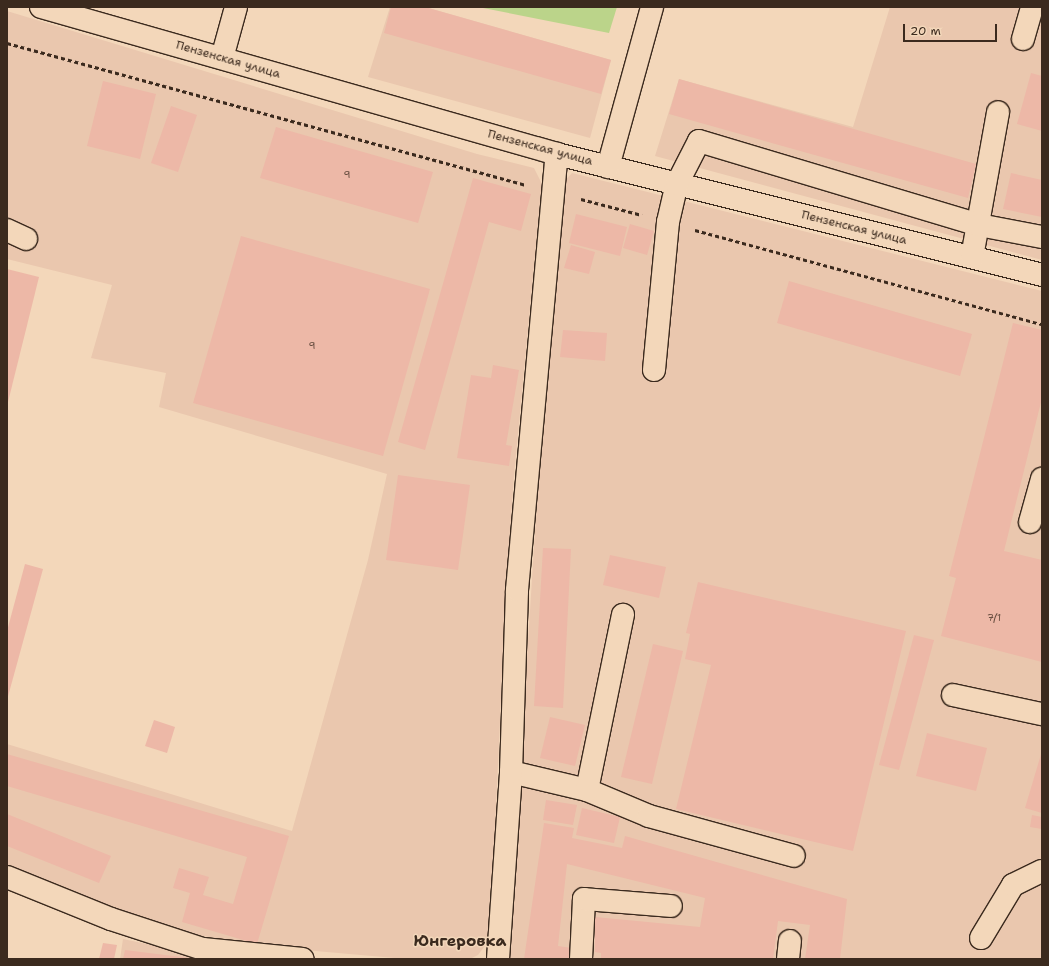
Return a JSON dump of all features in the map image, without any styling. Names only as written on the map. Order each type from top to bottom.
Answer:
[{"type":"street","name":"Пензенская улица","points":[[41,7],[557,154],[1042,274]]},
{"type":"street","points":[[222,58],[236,7]]},
{"type":"street","points":[[608,167],[652,7]]},
{"type":"street","points":[[1023,39],[1032,7]]},
{"type":"street","points":[[972,257],[979,225],[998,112]]},
{"type":"street","points":[[654,370],[668,222],[677,184],[699,141],[979,225],[1042,237]]},
{"type":"street","points":[[498,959],[511,772],[517,590],[557,154]]},
{"type":"street","points":[[1030,522],[1042,479]]},
{"type":"street","points":[[587,790],[623,616]]},
{"type":"street","points":[[953,695],[1042,714]]},
{"type":"street","points":[[511,772],[587,790],[649,816],[794,856]]},
{"type":"street","points":[[981,938],[1013,885],[1042,871]]},
{"type":"street","points":[[7,877],[111,919],[203,949],[303,959]]},
{"type":"street","points":[[581,959],[584,899],[671,906]]},
{"type":"shaded area","points":[[390,7],[425,7],[611,60],[590,138],[368,77]]},
{"type":"shaded area","points":[[890,7],[1042,7],[1042,260],[655,156],[679,79],[853,127]]},
{"type":"shaded area","points":[[7,11],[477,154],[534,168],[542,184],[514,475],[506,589],[490,939],[478,955],[470,959],[406,959],[259,946],[192,934],[127,915],[7,869],[7,744],[292,831],[368,560],[387,474],[159,407],[166,373],[91,358],[112,285],[7,259]]},
{"type":"shaded area","points":[[572,173],[1042,291],[1042,959],[504,959],[517,818],[535,531],[562,184]]},
{"type":"shaded area","points":[[123,939],[189,953],[245,959],[120,959]]},
{"type":"green space","points":[[478,7],[617,7],[609,33]]},
{"type":"building","points":[[391,7],[425,7],[611,60],[601,94],[384,33]]},
{"type":"building","points":[[1031,73],[1042,76],[1042,131],[1017,124]]},
{"type":"building","points":[[679,79],[976,164],[968,198],[669,114]]},
{"type":"building","points":[[103,81],[156,94],[140,159],[87,146]]},
{"type":"building","points":[[171,106],[197,115],[178,172],[151,163]]},
{"type":"building","points":[[276,127],[433,172],[418,223],[260,178]]},
{"type":"building","points":[[1011,173],[1042,180],[1042,217],[1003,209]]},
{"type":"building","points":[[473,178],[531,194],[521,231],[489,222],[425,450],[398,442]]},
{"type":"building","points":[[576,214],[627,227],[620,256],[569,243]]},
{"type":"building","points":[[630,224],[654,231],[647,255],[623,248]]},
{"type":"building","points":[[241,236],[430,289],[383,456],[193,403]]},
{"type":"building","points":[[571,245],[595,252],[589,274],[564,268]]},
{"type":"building","points":[[7,269],[39,277],[8,402],[7,402]]},
{"type":"building","points":[[789,281],[972,334],[960,376],[777,323]]},
{"type":"building","points":[[1013,323],[1042,330],[1042,398],[1004,551],[1042,560],[1042,662],[941,636],[956,578],[949,576]]},
{"type":"building","points":[[563,330],[607,333],[605,361],[560,357]]},
{"type":"building","points":[[493,365],[519,370],[506,445],[512,446],[509,466],[457,458],[471,375],[491,378]]},
{"type":"building","points":[[398,475],[470,485],[458,570],[386,560]]},
{"type":"building","points":[[543,548],[571,549],[563,708],[534,706]]},
{"type":"building","points":[[610,555],[666,567],[659,598],[603,585]]},
{"type":"building","points":[[25,564],[43,569],[7,700],[7,631]]},
{"type":"building","points":[[698,582],[906,631],[853,851],[676,809],[711,665],[685,659],[690,634],[686,633]]},
{"type":"building","points":[[914,635],[934,640],[899,770],[879,765]]},
{"type":"building","points":[[653,644],[683,651],[652,784],[621,777]]},
{"type":"building","points":[[550,717],[585,725],[575,766],[540,758]]},
{"type":"building","points":[[154,720],[175,727],[167,753],[145,746]]},
{"type":"building","points":[[927,733],[987,748],[976,791],[916,776]]},
{"type":"building","points":[[1042,751],[1042,813],[1025,808]]},
{"type":"building","points":[[7,754],[289,836],[257,944],[182,922],[190,893],[173,888],[179,868],[209,877],[203,895],[233,904],[247,857],[7,786]]},
{"type":"building","points":[[546,800],[577,805],[573,825],[543,820]]},
{"type":"building","points":[[582,808],[620,817],[614,843],[576,835]]},
{"type":"building","points":[[7,814],[111,856],[99,883],[7,846]]},
{"type":"building","points":[[1032,815],[1042,817],[1042,829],[1030,827]]},
{"type":"building","points":[[544,823],[574,828],[572,838],[622,848],[625,836],[847,899],[840,959],[805,959],[810,925],[778,921],[773,959],[601,959],[601,953],[595,952],[595,917],[700,927],[705,898],[567,864],[558,946],[572,948],[571,959],[524,959]]},
{"type":"building","points":[[103,943],[117,945],[114,959],[99,959]]},
{"type":"building","points":[[125,950],[189,958],[189,959],[123,959]]},
{"type":"district","name":"Юнгеровка","points":[[460,941]]}]
